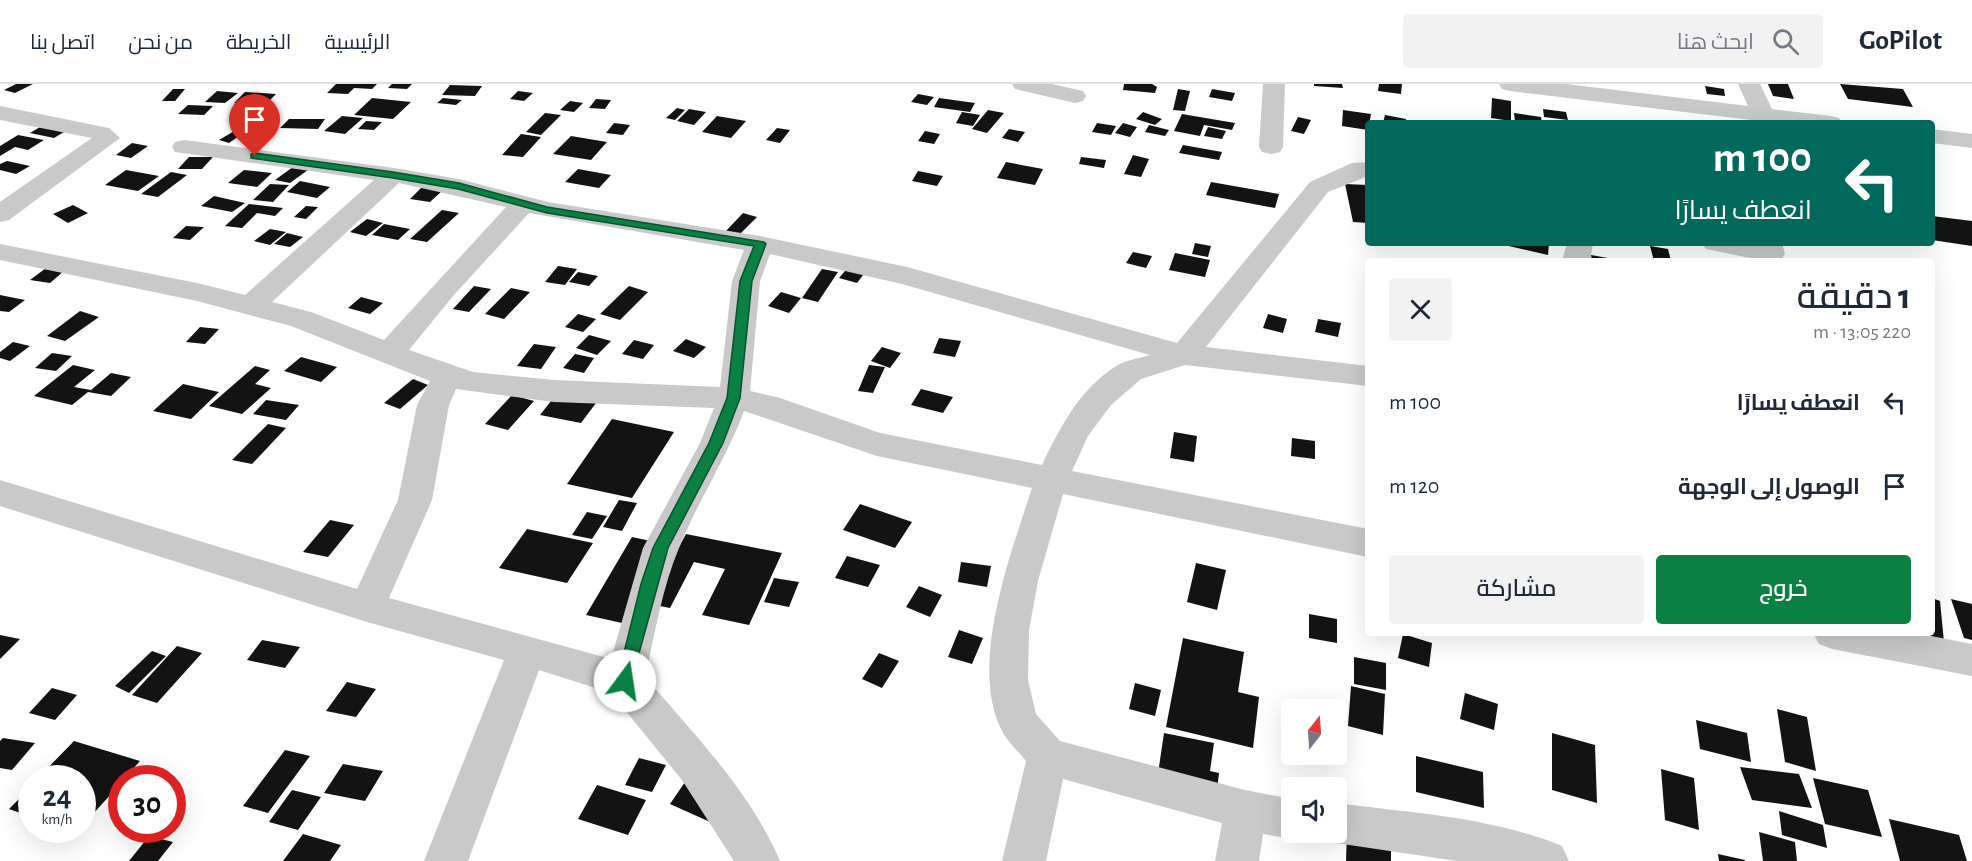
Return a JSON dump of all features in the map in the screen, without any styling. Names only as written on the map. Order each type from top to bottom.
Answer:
[{"type":"street","points":[[1023,84],[1075,96]]},
{"type":"street","points":[[1271,147],[1274,84]]},
{"type":"street","points":[[1510,84],[1780,120]]},
{"type":"street","points":[[1749,84],[1763,119]]},
{"type":"street","points":[[0,113],[101,133],[108,138],[0,214]]},
{"type":"street","points":[[1935,136],[1972,141]]},
{"type":"street","points":[[184,147],[459,186],[523,204],[594,218],[760,244],[907,276],[1184,356],[1365,376]]},
{"type":"street","points":[[1281,817],[1245,810],[1048,756],[1018,722],[1010,680],[1010,630],[1020,581],[1051,480],[1074,431],[1100,398],[1130,372],[1184,356],[1319,187],[1361,168],[1365,169]]},
{"type":"street","points":[[251,306],[393,175]]},
{"type":"street","points":[[390,353],[436,298],[523,204]]},
{"type":"street","points":[[625,681],[649,584],[661,548],[716,443],[734,398],[746,281],[760,244]]},
{"type":"street","points":[[1731,246],[1772,254],[1770,246]]},
{"type":"street","points":[[0,252],[197,292],[251,306],[339,332],[447,376],[508,388],[554,392],[734,398],[769,406],[877,444],[1365,542]]},
{"type":"street","points":[[367,607],[415,500],[433,405],[447,376]]},
{"type":"street","points":[[0,493],[367,607],[527,650],[625,681],[697,767],[738,825],[758,861]]},
{"type":"street","points":[[1848,636],[1972,660]]},
{"type":"street","points":[[446,861],[527,650]]},
{"type":"street","points":[[1024,861],[1048,756]]},
{"type":"street","points":[[1237,861],[1245,810]]},
{"type":"street","points":[[1347,825],[1463,841],[1547,861]]},
{"type":"building","points":[[16,84],[33,84],[15,93],[4,90]]},
{"type":"building","points":[[336,84],[377,84],[372,89],[354,88],[348,94],[327,93]]},
{"type":"building","points":[[392,84],[412,84],[407,89],[388,88]]},
{"type":"building","points":[[1124,84],[1152,84],[1157,87],[1155,93],[1123,90]]},
{"type":"building","points":[[1314,84],[1342,84],[1343,88],[1314,86]]},
{"type":"building","points":[[1379,84],[1402,84],[1401,94],[1378,91]]},
{"type":"building","points":[[1768,84],[1788,84],[1794,99],[1773,96]]},
{"type":"building","points":[[1840,84],[1903,89],[1913,107],[1848,99]]},
{"type":"building","points":[[450,85],[482,86],[475,96],[442,95]]},
{"type":"building","points":[[1705,86],[1724,89],[1725,96],[1707,94]]},
{"type":"building","points":[[173,89],[185,89],[175,101],[162,101]]},
{"type":"building","points":[[1178,89],[1190,91],[1185,111],[1173,110]]},
{"type":"building","points":[[1212,89],[1235,93],[1232,101],[1209,97]]},
{"type":"building","points":[[217,91],[238,93],[225,103],[205,102]]},
{"type":"building","points":[[518,91],[533,93],[524,101],[510,99]]},
{"type":"building","points":[[245,92],[276,94],[265,105],[234,103]]},
{"type":"building","points":[[918,94],[934,97],[927,105],[911,102]]},
{"type":"building","points":[[372,98],[411,102],[393,119],[354,115]]},
{"type":"building","points":[[443,98],[462,100],[456,105],[437,103]]},
{"type":"building","points":[[939,98],[975,103],[970,112],[934,107]]},
{"type":"building","points":[[1492,98],[1511,101],[1511,120],[1491,118]]},
{"type":"building","points":[[596,99],[611,100],[605,109],[589,108]]},
{"type":"building","points":[[570,101],[583,103],[574,112],[560,110]]},
{"type":"building","points":[[188,105],[213,106],[204,115],[178,114]]},
{"type":"building","points":[[677,108],[685,110],[675,120],[666,118]]},
{"type":"building","points":[[689,109],[706,112],[694,125],[677,121]]},
{"type":"building","points":[[1543,109],[1566,112],[1568,120],[1544,117]]},
{"type":"building","points":[[988,110],[1004,113],[987,133],[972,129]]},
{"type":"building","points":[[1343,110],[1371,114],[1370,120],[1365,120],[1365,130],[1342,126]]},
{"type":"building","points":[[962,112],[980,115],[973,126],[956,123]]},
{"type":"building","points":[[1143,112],[1162,119],[1155,125],[1136,119]]},
{"type":"building","points":[[545,113],[561,115],[541,135],[526,132]]},
{"type":"building","points":[[1514,113],[1541,117],[1542,120],[1515,120]]},
{"type":"building","points":[[1182,114],[1235,123],[1232,130],[1204,125],[1200,136],[1174,131]]},
{"type":"building","points":[[1385,115],[1406,119],[1406,120],[1384,120]]},
{"type":"building","points":[[342,116],[363,118],[345,134],[324,131]]},
{"type":"building","points":[[717,116],[746,121],[731,138],[702,132]]},
{"type":"building","points":[[1298,117],[1311,120],[1304,134],[1291,131]]},
{"type":"building","points":[[289,119],[325,119],[318,129],[280,128]]},
{"type":"building","points":[[366,121],[382,122],[374,130],[358,129]]},
{"type":"building","points":[[614,123],[630,125],[623,135],[606,133]]},
{"type":"building","points":[[1097,123],[1116,126],[1111,135],[1092,132]]},
{"type":"building","points":[[1123,123],[1137,127],[1130,137],[1115,133]]},
{"type":"building","points":[[1149,125],[1169,130],[1165,136],[1145,132]]},
{"type":"building","points":[[40,127],[64,132],[54,138],[30,133]]},
{"type":"building","points":[[1208,127],[1226,131],[1222,139],[1204,136]]},
{"type":"building","points":[[777,128],[790,130],[780,143],[766,140]]},
{"type":"building","points":[[1009,129],[1025,132],[1018,142],[1002,138]]},
{"type":"building","points":[[236,130],[245,132],[229,143],[219,140]]},
{"type":"building","points":[[925,131],[940,134],[934,144],[918,141]]},
{"type":"building","points":[[521,134],[541,137],[523,157],[502,155]]},
{"type":"building","points":[[18,135],[44,140],[28,150],[15,147],[0,156],[0,146]]},
{"type":"building","points":[[571,136],[607,142],[591,160],[553,154]]},
{"type":"building","points":[[132,143],[148,146],[131,158],[116,155]]},
{"type":"building","points":[[1183,145],[1222,152],[1219,160],[1179,153]]},
{"type":"building","points":[[1133,155],[1149,159],[1141,177],[1124,174]]},
{"type":"building","points":[[189,157],[213,157],[202,169],[178,169]]},
{"type":"building","points":[[1081,157],[1106,160],[1104,168],[1079,164]]},
{"type":"building","points":[[7,161],[30,166],[16,174],[0,170],[0,164]]},
{"type":"building","points":[[1006,162],[1043,169],[1035,185],[997,178]]},
{"type":"building","points":[[297,164],[312,167],[290,183],[275,180]]},
{"type":"building","points":[[578,169],[611,175],[599,188],[565,182]]},
{"type":"building","points":[[126,170],[159,176],[138,191],[105,185]]},
{"type":"building","points":[[244,170],[272,173],[257,187],[228,183]]},
{"type":"building","points":[[918,171],[943,176],[937,186],[912,181]]},
{"type":"building","points":[[171,172],[187,175],[158,197],[141,194]]},
{"type":"building","points":[[300,181],[330,187],[317,198],[287,192]]},
{"type":"building","points":[[1211,182],[1279,194],[1275,208],[1206,195]]},
{"type":"building","points":[[270,184],[289,185],[273,202],[253,200]]},
{"type":"building","points":[[1345,184],[1365,185],[1365,223],[1353,222]]},
{"type":"building","points":[[422,187],[442,191],[430,202],[410,199]]},
{"type":"building","points":[[214,196],[245,203],[232,212],[201,206]]},
{"type":"building","points":[[249,204],[283,208],[275,216],[257,213],[242,228],[225,226]]},
{"type":"building","points":[[73,205],[88,213],[68,223],[53,214]]},
{"type":"building","points":[[306,206],[318,207],[306,219],[294,217]]},
{"type":"building","points":[[442,210],[459,213],[427,242],[410,239]]},
{"type":"building","points":[[743,213],[757,217],[740,234],[726,231]]},
{"type":"building","points":[[1935,216],[1972,221],[1972,246],[1935,240]]},
{"type":"building","points":[[367,219],[383,223],[366,236],[350,232]]},
{"type":"building","points":[[384,224],[410,229],[398,240],[372,235]]},
{"type":"building","points":[[186,226],[204,227],[190,240],[173,238]]},
{"type":"building","points":[[270,229],[286,232],[270,245],[254,241]]},
{"type":"building","points":[[287,233],[303,237],[290,247],[274,244]]},
{"type":"building","points":[[1195,243],[1211,246],[1208,257],[1192,254]]},
{"type":"building","points":[[1509,246],[1549,246],[1548,255]]},
{"type":"building","points":[[1650,246],[1668,249],[1670,258],[1653,258]]},
{"type":"building","points":[[1133,252],[1152,256],[1146,268],[1126,263]]},
{"type":"building","points":[[1175,253],[1210,260],[1205,277],[1169,270]]},
{"type":"building","points":[[1591,255],[1608,258],[1592,258]]},
{"type":"building","points":[[850,265],[867,270],[857,283],[839,278]]},
{"type":"building","points":[[558,266],[577,269],[565,285],[545,282]]},
{"type":"building","points":[[46,268],[64,271],[50,283],[30,280]]},
{"type":"building","points":[[822,269],[838,272],[818,302],[802,298]]},
{"type":"building","points":[[578,272],[598,276],[589,286],[569,282]]},
{"type":"building","points":[[474,286],[491,289],[469,312],[453,309]]},
{"type":"building","points":[[629,286],[648,292],[620,320],[600,314]]},
{"type":"building","points":[[511,288],[530,292],[504,319],[485,314]]},
{"type":"building","points":[[781,292],[801,298],[789,313],[768,306]]},
{"type":"building","points":[[0,295],[25,300],[9,312],[0,311]]},
{"type":"building","points":[[361,297],[383,303],[370,314],[348,308]]},
{"type":"building","points":[[80,311],[99,317],[65,341],[47,336]]},
{"type":"building","points":[[578,314],[596,319],[583,332],[565,327]]},
{"type":"building","points":[[1268,314],[1287,319],[1283,333],[1263,328]]},
{"type":"building","points":[[1318,319],[1341,323],[1338,337],[1315,332]]},
{"type":"building","points":[[200,327],[219,329],[205,344],[186,342]]},
{"type":"building","points":[[589,335],[611,341],[597,355],[576,348]]},
{"type":"building","points":[[939,338],[961,341],[955,357],[933,353]]},
{"type":"building","points":[[686,339],[706,347],[694,358],[673,351]]},
{"type":"building","points":[[634,340],[654,345],[643,359],[622,354]]},
{"type":"building","points":[[13,342],[30,346],[10,361],[0,358],[0,352]]},
{"type":"building","points":[[534,344],[556,347],[541,369],[517,366]]},
{"type":"building","points":[[882,347],[901,353],[890,368],[871,361]]},
{"type":"building","points":[[52,353],[72,356],[56,371],[35,368]]},
{"type":"building","points":[[575,354],[594,358],[584,373],[563,368]]},
{"type":"building","points":[[301,357],[337,367],[321,382],[284,371]]},
{"type":"building","points":[[73,365],[95,370],[74,387],[91,390],[111,373],[131,377],[111,396],[88,392],[72,405],[34,396]]},
{"type":"building","points":[[869,365],[885,367],[873,393],[858,391]]},
{"type":"building","points":[[255,366],[270,370],[255,384],[271,388],[242,414],[209,406]]},
{"type":"building","points":[[413,379],[428,385],[400,409],[384,403]]},
{"type":"building","points":[[183,384],[219,392],[191,419],[153,411]]},
{"type":"building","points":[[562,387],[602,395],[581,423],[540,415]]},
{"type":"building","points":[[921,389],[953,397],[943,413],[911,405]]},
{"type":"building","points":[[512,395],[534,401],[508,430],[485,424]]},
{"type":"building","points":[[266,400],[299,405],[286,420],[253,414]]},
{"type":"building","points":[[612,419],[674,432],[632,498],[567,484]]},
{"type":"building","points":[[268,424],[286,428],[252,464],[232,460]]},
{"type":"building","points":[[1174,432],[1197,436],[1194,462],[1170,458]]},
{"type":"building","points":[[1292,438],[1315,441],[1315,459],[1291,456]]},
{"type":"building","points":[[619,500],[637,503],[622,531],[603,527]]},
{"type":"building","points":[[860,504],[912,522],[895,548],[843,530]]},
{"type":"building","points":[[587,512],[607,516],[592,539],[572,535]]},
{"type":"building","points":[[330,520],[354,525],[328,557],[303,552]]},
{"type":"building","points":[[527,529],[593,543],[567,583],[499,568]]},
{"type":"building","points":[[686,534],[782,553],[749,625],[702,615],[725,569],[694,562],[670,608],[634,601],[622,623],[586,615],[632,537],[679,547]]},
{"type":"building","points":[[847,556],[880,565],[868,587],[835,578]]},
{"type":"building","points":[[961,562],[991,566],[987,587],[958,582]]},
{"type":"building","points":[[1196,563],[1226,570],[1217,610],[1187,602]]},
{"type":"building","points":[[774,578],[799,582],[789,607],[764,602]]},
{"type":"building","points":[[919,586],[942,595],[930,617],[906,607]]},
{"type":"building","points":[[1935,599],[1940,601],[1944,642],[1927,636],[1935,636]]},
{"type":"building","points":[[1951,599],[1972,604],[1972,640],[1964,638]]},
{"type":"building","points":[[1309,614],[1337,619],[1337,643],[1309,638]]},
{"type":"building","points":[[959,630],[983,638],[972,664],[948,657]]},
{"type":"building","points":[[0,635],[20,639],[0,659]]},
{"type":"building","points":[[1403,636],[1432,643],[1429,667],[1398,658]]},
{"type":"building","points":[[1183,638],[1244,652],[1238,692],[1259,697],[1253,748],[1166,727]]},
{"type":"building","points":[[262,640],[300,647],[285,668],[247,660]]},
{"type":"building","points":[[177,646],[202,653],[157,703],[132,695]]},
{"type":"building","points":[[152,651],[166,656],[129,693],[115,686]]},
{"type":"building","points":[[879,653],[899,661],[882,688],[862,679]]},
{"type":"building","points":[[1354,657],[1386,663],[1386,690],[1354,684]]},
{"type":"building","points":[[347,682],[376,689],[356,717],[326,711]]},
{"type":"building","points":[[1135,683],[1161,690],[1155,716],[1129,709]]},
{"type":"building","points":[[1351,686],[1385,694],[1383,735],[1348,726]]},
{"type":"building","points":[[52,688],[77,695],[55,720],[29,713]]},
{"type":"building","points":[[1465,693],[1498,704],[1494,730],[1460,719]]},
{"type":"building","points":[[1777,709],[1807,717],[1816,771],[1785,762]]},
{"type":"building","points":[[1696,720],[1747,733],[1751,762],[1700,749]]},
{"type":"building","points":[[1164,733],[1214,743],[1210,771],[1219,773],[1216,800],[1156,787]]},
{"type":"building","points":[[1552,733],[1595,745],[1597,803],[1552,790]]},
{"type":"building","points":[[3,738],[35,743],[12,770],[0,768],[0,741]]},
{"type":"building","points":[[74,741],[140,761],[136,765],[108,765],[108,797],[96,811],[96,765],[51,765]]},
{"type":"building","points":[[285,750],[310,756],[268,813],[243,806]]},
{"type":"building","points":[[1416,756],[1483,772],[1484,808],[1416,792]]},
{"type":"building","points":[[639,758],[666,765],[652,792],[625,785]]},
{"type":"building","points":[[343,764],[383,771],[365,801],[324,793]]},
{"type":"building","points":[[1740,767],[1799,774],[1812,808],[1752,800]]},
{"type":"building","points":[[1661,769],[1694,778],[1699,830],[1665,820]]},
{"type":"building","points":[[1813,778],[1868,790],[1882,837],[1825,824]]},
{"type":"building","points":[[687,779],[719,826],[670,804]]},
{"type":"building","points":[[597,785],[646,800],[628,835],[578,819]]},
{"type":"building","points":[[292,790],[321,797],[298,830],[269,822]]},
{"type":"building","points":[[18,800],[18,812],[9,809]]},
{"type":"building","points":[[1779,811],[1823,825],[1827,848],[1782,835]]},
{"type":"building","points":[[1889,819],[1959,835],[1967,861],[1900,861]]},
{"type":"building","points":[[1347,830],[1391,841],[1391,861],[1346,861]]},
{"type":"building","points":[[1759,832],[1795,842],[1797,861],[1763,861]]},
{"type":"building","points":[[303,834],[341,845],[330,861],[283,861]]},
{"type":"building","points":[[143,843],[172,843],[158,861],[129,861]]},
{"type":"building","points":[[1718,854],[1745,860],[1745,861],[1719,861]]},
{"type":"route","points":[[255,156],[459,186],[547,210],[760,244],[746,281],[734,398],[716,443],[661,548],[649,584],[625,681]]}]
